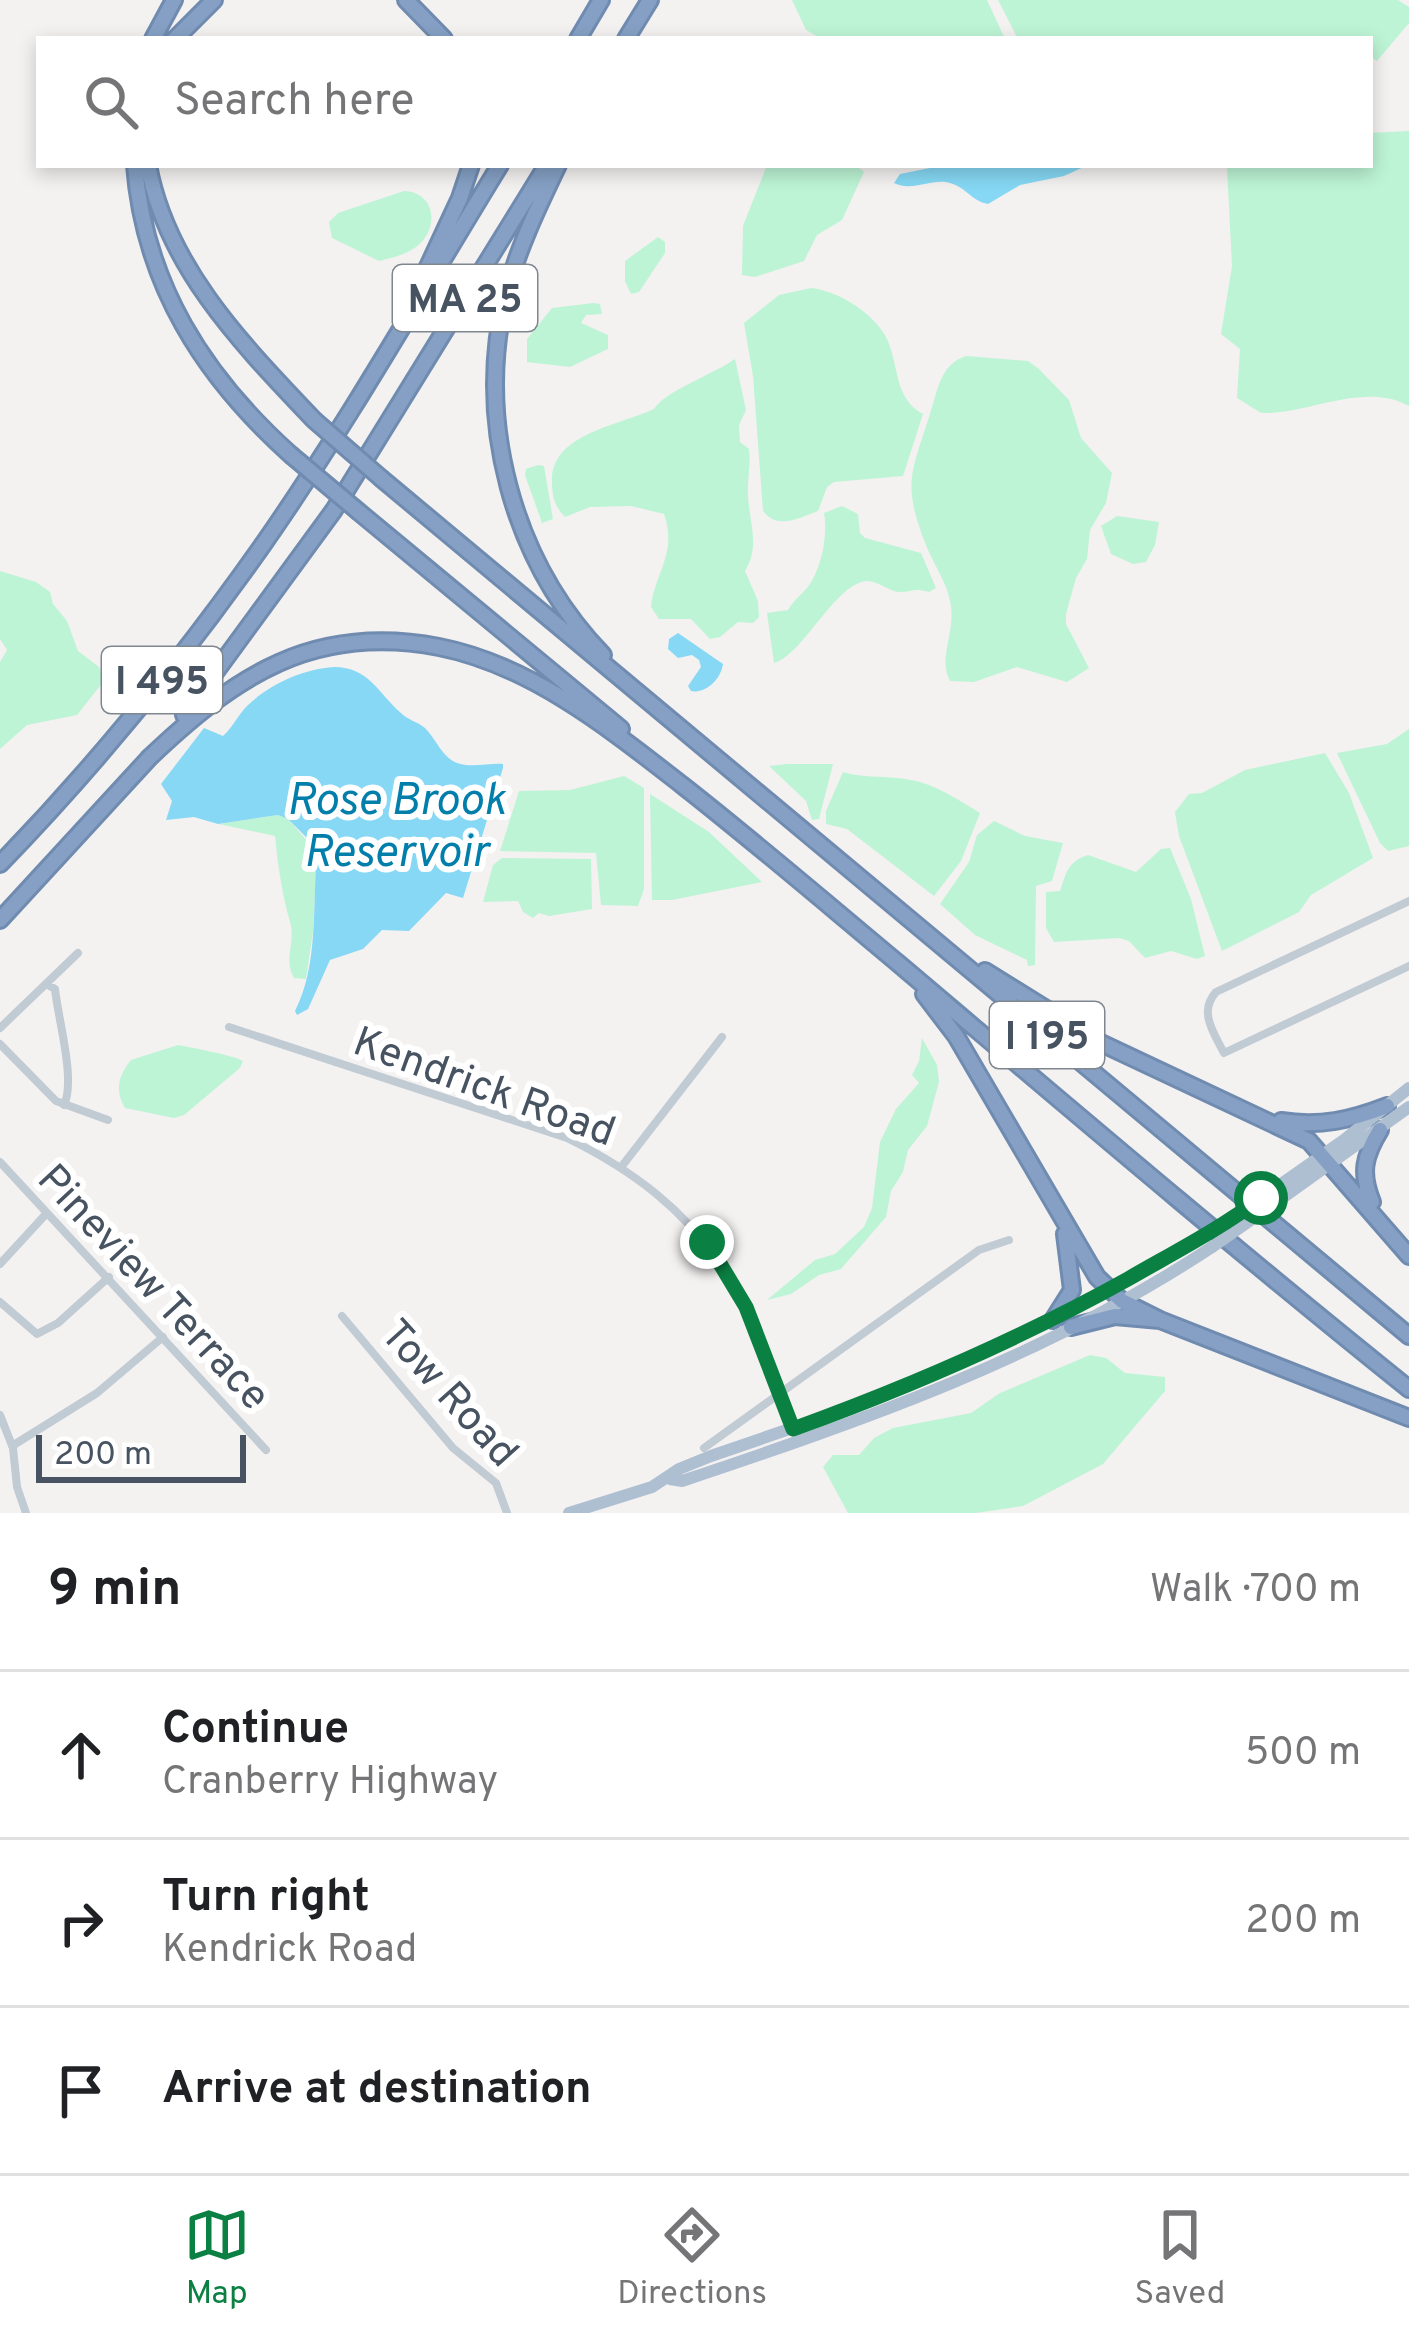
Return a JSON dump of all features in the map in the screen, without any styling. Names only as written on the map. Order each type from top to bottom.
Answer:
[{"type":"highway","points":[[155,36],[174,0]]},
{"type":"highway","points":[[178,36],[214,0]]},
{"type":"highway","points":[[406,0],[441,36]]},
{"type":"highway","points":[[580,36],[601,0]]},
{"type":"highway","points":[[628,36],[650,0]]},
{"type":"highway","points":[[136,168],[148,242],[180,324],[224,388],[291,455],[673,778]]},
{"type":"highway","points":[[149,168],[168,229],[208,298],[314,420],[709,751]]},
{"type":"highway","points":[[386,352],[447,228],[469,168]]},
{"type":"highway","name":"MA 25","points":[[386,352],[498,168]]},
{"type":"highway","name":"MA 25","points":[[148,759],[243,639],[334,510],[545,168]]},
{"type":"highway","points":[[557,168],[517,257],[502,316],[496,401],[510,491],[540,568],[575,622],[709,751]]},
{"type":"highway","name":"I 495","points":[[0,864],[108,745],[219,606],[386,352]]},
{"type":"highway","points":[[148,759],[215,698],[261,670],[327,648],[404,643],[460,652],[516,674],[574,707],[673,778]]},
{"type":"highway","name":"I 195","points":[[709,751],[1409,1336]]},
{"type":"highway","name":"I 495","points":[[0,920],[148,759]]},
{"type":"highway","name":"I 195","points":[[673,778],[1409,1389]]},
{"type":"highway","points":[[898,909],[1078,1031],[1289,1129],[1328,1159],[1409,1256]]},
{"type":"highway","points":[[884,951],[956,1036],[1063,1223],[1122,1301],[1409,1418]]},
{"type":"highway","points":[[1252,1115],[1312,1125],[1357,1118],[1387,1106]]},
{"type":"highway","points":[[1380,1130],[1367,1152],[1364,1178],[1383,1222]]},
{"type":"highway","points":[[1053,1320],[1072,1290],[1063,1223]]},
{"type":"highway","points":[[1071,1327],[1115,1316],[1160,1320]]},
{"type":"main road","points":[[1328,1159],[1409,1088]]},
{"type":"main road","points":[[795,1435],[844,1427],[986,1370],[1122,1301],[1409,1107]]},
{"type":"main road","points":[[569,1513],[670,1479],[682,1481],[795,1435],[1053,1320],[1206,1242]]},
{"type":"street","points":[[1409,901],[1216,992],[1206,1013],[1224,1053],[1409,966]]},
{"type":"street","points":[[0,1028],[78,953]]},
{"type":"street","points":[[47,985],[55,989],[68,1080],[64,1106]]},
{"type":"street","name":"Kendrick Road","points":[[229,1027],[566,1138],[646,1183],[707,1242],[746,1307],[795,1435]]},
{"type":"street","points":[[622,1166],[722,1037]]},
{"type":"street","points":[[0,1043],[64,1106],[108,1120]]},
{"type":"street","name":"Pineview Terrace","points":[[0,1162],[266,1450]]},
{"type":"street","points":[[0,1264],[46,1214]]},
{"type":"street","points":[[704,1448],[979,1250],[1009,1240]]},
{"type":"street","points":[[0,1302],[37,1334],[58,1323],[109,1277]]},
{"type":"street","name":"Tow Road","points":[[342,1316],[453,1448],[496,1483],[507,1513]]},
{"type":"street","points":[[12,1446],[97,1393],[163,1336]]},
{"type":"street","points":[[0,1415],[12,1446],[26,1513]]},
{"type":"green space","points":[[792,0],[987,0],[1004,36],[817,36],[806,30]]},
{"type":"green space","points":[[998,0],[1398,0],[1409,7],[1409,23],[1377,61],[1373,36],[1016,36]]},
{"type":"green space","points":[[1409,131],[1409,406],[1373,397],[1261,413],[1237,398],[1240,349],[1221,334],[1232,266],[1227,168],[1373,168],[1373,133]]},
{"type":"green space","points":[[766,168],[859,168],[864,172],[842,220],[817,235],[804,261],[755,277],[742,275],[743,226]]},
{"type":"green space","points":[[404,191],[423,198],[431,213],[429,231],[416,247],[379,261],[332,238],[329,222],[338,213]]},
{"type":"green space","points":[[658,237],[665,242],[665,253],[639,292],[631,294],[625,261]]},
{"type":"green space","points":[[811,288],[844,299],[874,321],[887,339],[902,391],[923,414],[903,476],[834,482],[827,487],[818,511],[782,521],[763,511],[753,376],[744,323],[779,295]]},
{"type":"green space","points":[[600,304],[602,314],[586,315],[581,323],[608,335],[608,349],[570,367],[527,362],[527,339],[552,308]]},
{"type":"green space","points":[[966,356],[1028,361],[1039,369],[1069,400],[1081,438],[1112,473],[1106,503],[1090,530],[1087,559],[1066,614],[1066,624],[1089,668],[1067,682],[1017,667],[974,682],[950,681],[947,672],[950,601],[919,527],[912,478],[943,376]]},
{"type":"green space","points":[[735,359],[746,410],[739,425],[740,442],[749,449],[753,544],[745,571],[758,601],[759,617],[753,623],[738,622],[710,639],[691,619],[659,619],[651,607],[667,552],[664,514],[631,506],[590,507],[565,517],[555,501],[552,482],[554,466],[574,442],[654,409],[668,396]]},
{"type":"green space","points":[[544,466],[553,519],[542,523],[525,475],[526,469]]},
{"type":"green space","points":[[842,506],[858,514],[865,538],[921,553],[936,588],[902,592],[870,581],[854,585],[796,647],[774,663],[767,613],[788,610],[807,588],[823,551],[824,513]]},
{"type":"green space","points":[[1117,516],[1159,522],[1146,562],[1133,564],[1111,554],[1101,526]]},
{"type":"green space","points":[[0,571],[36,582],[50,592],[78,651],[99,667],[104,681],[77,715],[27,725],[0,749],[0,662],[7,650],[0,639]]},
{"type":"green space","points":[[1409,729],[1409,846],[1388,851],[1337,753],[1387,744]]},
{"type":"green space","points":[[1325,753],[1349,793],[1373,858],[1311,895],[1299,912],[1222,951],[1179,836],[1175,812],[1189,794],[1202,793],[1245,770]]},
{"type":"green space","points":[[833,764],[819,819],[812,820],[806,801],[769,766]]},
{"type":"green space","points":[[843,772],[920,782],[980,813],[961,861],[934,896],[847,829],[826,824],[826,811]]},
{"type":"green space","points":[[624,776],[644,788],[644,889],[638,906],[601,905],[596,853],[500,851],[519,791],[570,790]]},
{"type":"green space","points":[[650,794],[709,832],[762,882],[652,900]]},
{"type":"green space","points":[[278,815],[288,819],[317,852],[306,979],[294,978],[291,971],[291,929],[275,836],[219,824]]},
{"type":"green space","points":[[994,821],[1025,836],[1063,843],[1052,881],[1036,886],[1035,965],[1028,966],[1027,960],[975,935],[940,904],[969,862],[977,835]]},
{"type":"green space","points":[[1170,848],[1191,899],[1205,956],[1197,959],[1171,951],[1145,958],[1129,941],[1119,938],[1054,942],[1046,928],[1046,892],[1060,891],[1072,864],[1088,855],[1136,872],[1161,849]]},
{"type":"green space","points":[[502,858],[591,859],[592,909],[549,916],[539,913],[533,918],[518,901],[483,902],[493,865]]},
{"type":"green space","points":[[922,1038],[937,1065],[939,1082],[927,1126],[908,1150],[886,1217],[841,1269],[819,1275],[791,1294],[767,1300],[815,1260],[835,1254],[864,1227],[872,1208],[880,1142],[896,1109],[919,1083],[912,1075]]},
{"type":"green space","points":[[178,1045],[243,1061],[184,1115],[174,1118],[125,1108],[119,1083],[131,1060]]},
{"type":"green space","points":[[1090,1355],[1106,1358],[1125,1373],[1165,1377],[1165,1391],[1103,1464],[1023,1506],[976,1513],[848,1513],[823,1467],[833,1455],[859,1455],[874,1438],[893,1428],[971,1413],[1000,1393]]},
{"type":"water","points":[[930,168],[1081,168],[1020,185],[988,204],[946,182],[901,186],[894,183],[900,174]]},
{"type":"water","points":[[678,633],[723,664],[707,688],[691,691],[688,686],[701,667],[699,660],[692,655],[678,658],[668,649],[669,639]]},
{"type":"water","name":"Rose Brook Reservoir","points":[[334,667],[365,676],[457,763],[503,764],[503,768],[463,898],[446,893],[409,931],[382,930],[363,949],[330,960],[308,1009],[297,1015],[313,934],[317,855],[307,838],[278,815],[218,824],[194,817],[166,820],[172,801],[161,784],[204,728],[223,736],[266,691],[299,674]]},
{"type":"route","points":[[707,1242],[746,1307],[793,1429],[871,1401],[1050,1321],[1205,1235],[1261,1198]]}]
